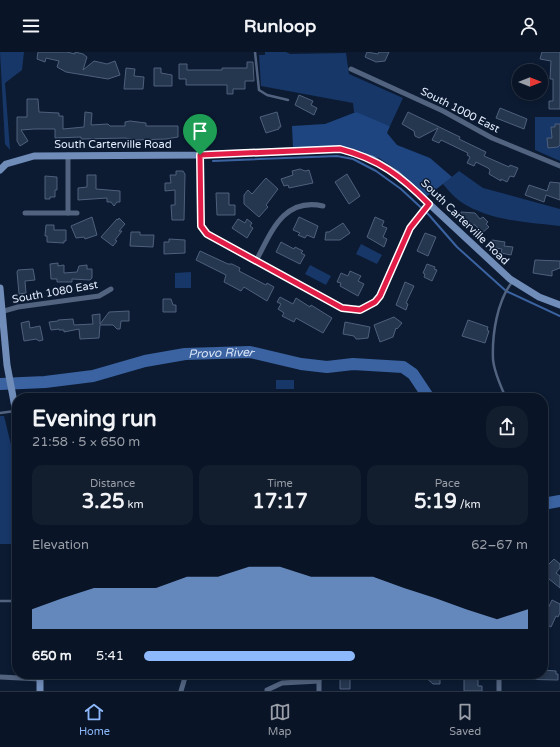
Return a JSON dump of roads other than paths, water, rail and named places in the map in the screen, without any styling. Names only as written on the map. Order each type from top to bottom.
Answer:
[{"type":"street","name":"South 1000 East","points":[[351,69],[443,111],[492,138],[560,166]]},
{"type":"street","name":"South Carterville Road","points":[[0,170],[6,164],[27,157],[68,155],[200,155],[340,149],[372,159],[385,166],[412,186],[484,257],[512,282],[539,297],[560,305]]},
{"type":"street","points":[[68,155],[68,213]]},
{"type":"street","points":[[200,155],[201,226],[206,233],[342,308],[355,311],[370,306],[380,296],[410,228],[429,204]]},
{"type":"street","points":[[256,261],[276,223],[287,212],[304,205],[323,206]]},
{"type":"street","points":[[25,213],[77,213]]},
{"type":"street","points":[[0,288],[1,312],[12,398]]},
{"type":"street","name":"South 1080 East","points":[[1,312],[18,307],[99,296],[111,289]]},
{"type":"street","points":[[0,677],[12,677]]},
{"type":"street","points":[[40,679],[40,691]]},
{"type":"street","points":[[181,691],[185,679]]},
{"type":"street","points":[[499,679],[499,691]]},
{"type":"street","points":[[267,690],[282,683],[319,681],[319,691]]},
{"type":"lane","points":[[255,52],[259,90],[267,95],[288,100]]},
{"type":"lane","points":[[504,393],[493,360],[496,328],[502,297],[512,282]]},
{"type":"lane","points":[[0,414],[12,415]]},
{"type":"lane","points":[[0,601],[12,601]]},
{"type":"waterway","points":[[213,161],[337,156],[353,159],[376,171],[401,189],[429,215],[457,247],[506,291],[560,316]]},
{"type":"waterway","name":"Provo River","points":[[0,384],[45,382],[93,376],[145,361],[185,354],[250,352],[301,364],[327,367],[353,364],[403,367],[413,374],[426,393]]},
{"type":"waterway","name":"Provo River","points":[[548,503],[560,501]]}]
